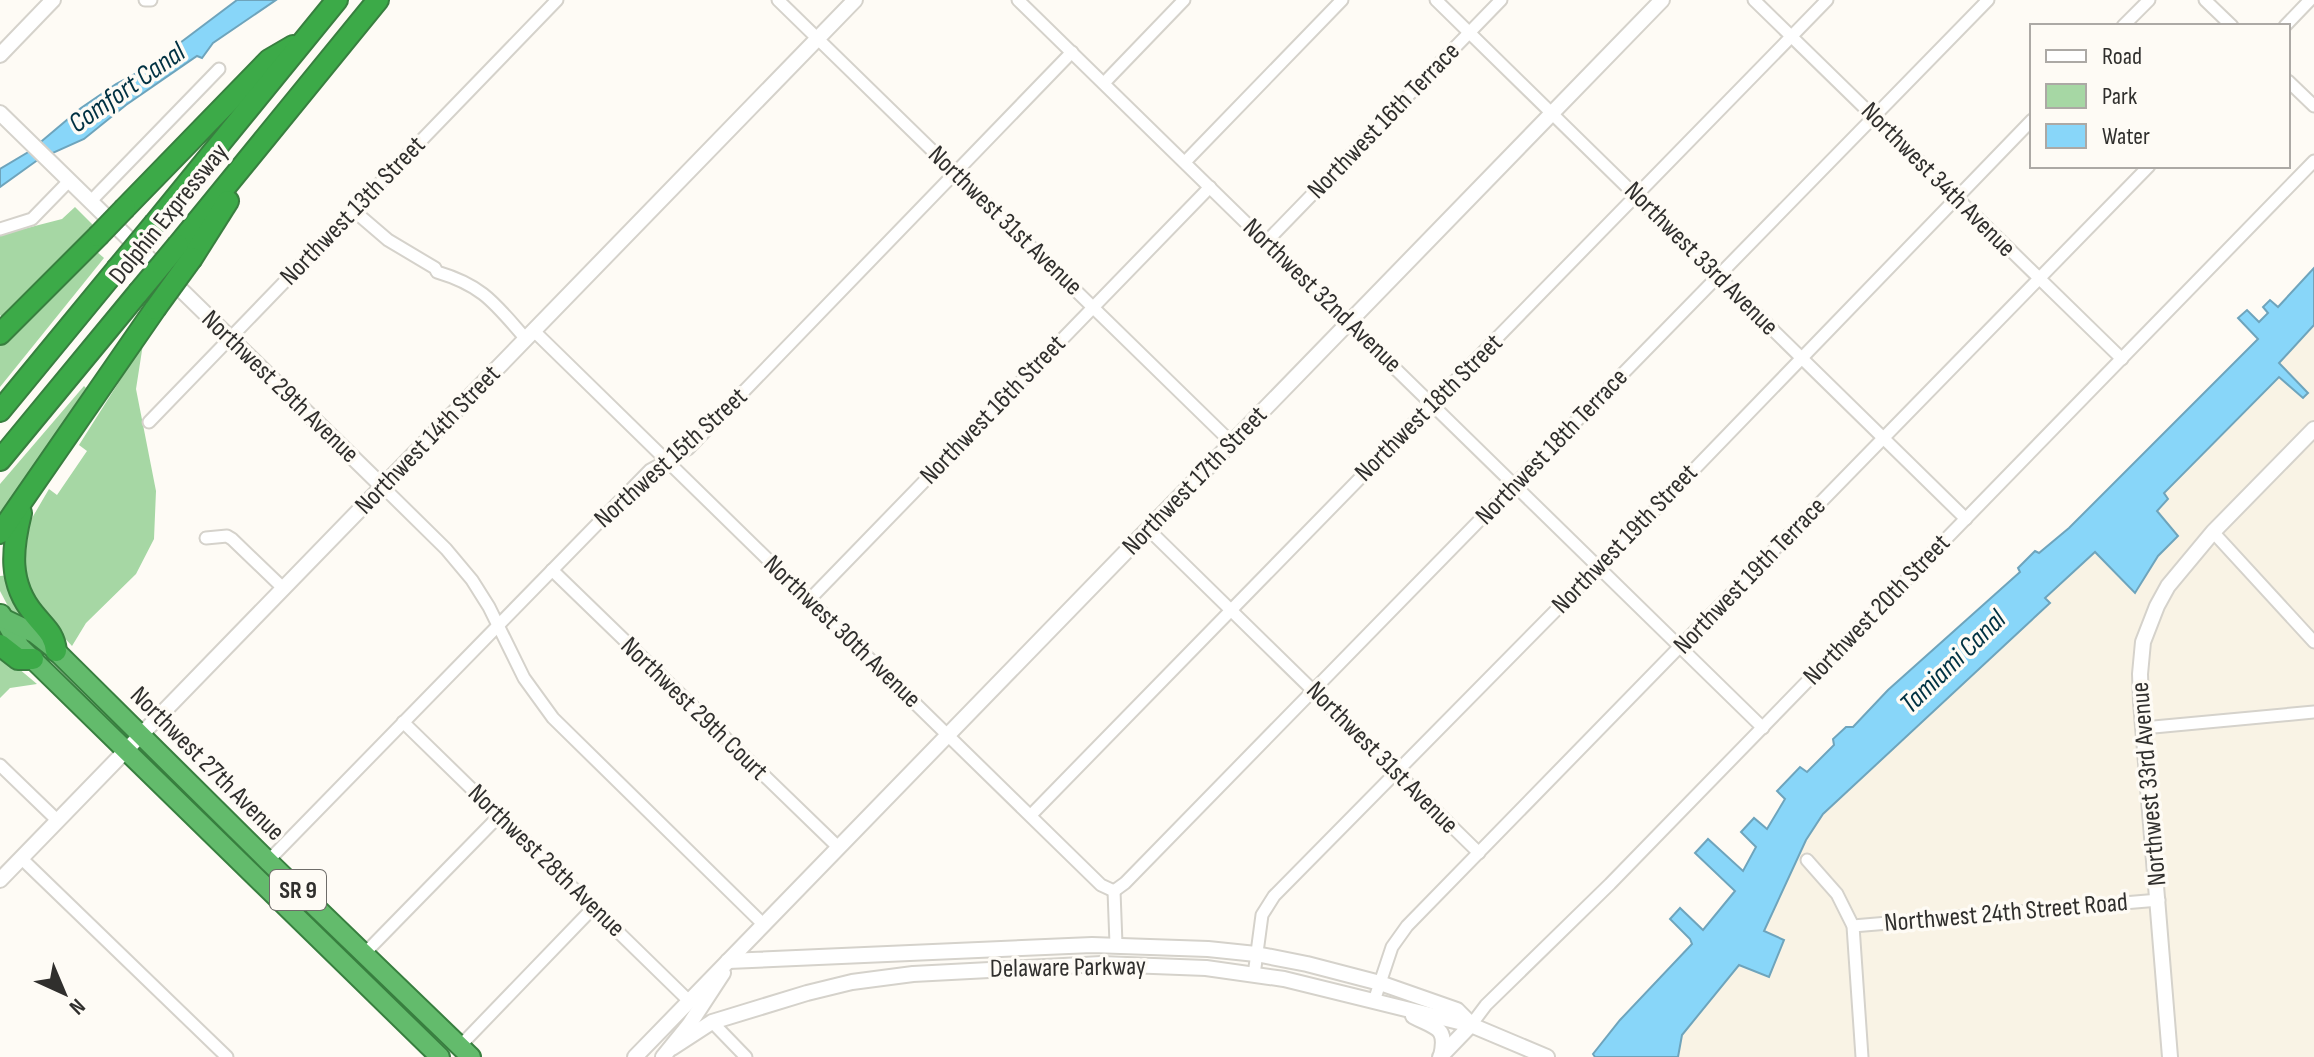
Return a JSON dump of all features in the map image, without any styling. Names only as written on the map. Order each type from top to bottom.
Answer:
[{"type":"highway","name":"Dolphin Expressway","points":[[0,411],[337,0]]},
{"type":"highway","name":"Dolphin Expressway","points":[[0,460],[138,293],[185,251],[277,123],[378,0]]},
{"type":"highway","points":[[0,334],[269,60],[307,37]]},
{"type":"highway","points":[[0,533],[155,309],[185,251]]},
{"type":"highway","points":[[25,497],[14,542],[14,572],[24,600],[54,636],[56,651]]},
{"type":"highway","name":"Northwest 27th Avenue","points":[[1,616],[34,633],[56,651],[465,1052]]},
{"type":"highway","name":"Northwest 27th Avenue","points":[[1,616],[12,636],[33,659],[435,1052]]},
{"type":"highway","points":[[0,645],[18,659],[33,659]]},
{"type":"highway","points":[[332,952],[343,950],[351,955],[364,954]]},
{"type":"highway","points":[[358,977],[386,976]]},
{"type":"highway","points":[[435,1052],[465,1052]]},
{"type":"street","points":[[0,55],[53,0]]},
{"type":"street","name":"Northwest 13th Street","points":[[149,422],[557,0]]},
{"type":"street","name":"Northwest 31st Avenue","points":[[778,0],[1232,443]]},
{"type":"street","name":"Northwest 14th Street","points":[[0,880],[855,0]]},
{"type":"street","points":[[1104,83],[1184,0]]},
{"type":"street","points":[[1185,162],[1342,0]]},
{"type":"street","name":"Northwest 33rd Avenue","points":[[1436,0],[1966,519]]},
{"type":"street","name":"Northwest 16th Terrace","points":[[1267,241],[1501,0]]},
{"type":"street","name":"Northwest 17th Street","points":[[635,1057],[1662,0]]},
{"type":"street","name":"Northwest 34th Avenue","points":[[1754,0],[2122,359]]},
{"type":"street","name":"Northwest 18th Street","points":[[1031,815],[1827,0]]},
{"type":"street","name":"Northwest 18th Terrace","points":[[1114,891],[1988,0]]},
{"type":"street","points":[[2125,24],[2149,0]]},
{"type":"street","points":[[2205,0],[2230,24]]},
{"type":"street","points":[[2287,24],[2310,0]]},
{"type":"street","name":"Northwest 32nd Avenue","points":[[1022,1],[1763,728]]},
{"type":"street","name":"Northwest 15th Street","points":[[268,861],[650,470],[688,449],[1072,52]]},
{"type":"street","points":[[90,202],[219,69]]},
{"type":"street","points":[[2290,83],[2314,106]]},
{"type":"street","name":"Northwest 29th Avenue","points":[[0,113],[454,558],[482,594],[524,678],[553,718],[763,924]]},
{"type":"street","name":"Northwest 19th Street","points":[[1254,975],[1260,923],[1268,903],[2030,122]]},
{"type":"street","name":"Northwest 20th Street","points":[[1440,1056],[1486,1005],[1610,884],[2314,161]]},
{"type":"street","name":"Northwest 19th Terrace","points":[[1374,1001],[1392,947],[1401,934],[2147,168]]},
{"type":"street","points":[[0,229],[32,219],[69,181]]},
{"type":"street","name":"Northwest 16th Street","points":[[810,599],[1210,187]]},
{"type":"street","name":"Northwest 30th Avenue","points":[[353,210],[388,240],[437,272],[468,283],[480,291],[530,335],[667,461],[1101,885],[1114,891]]},
{"type":"street","name":"Northwest 33rd Avenue","points":[[2170,1057],[2143,728],[2140,674],[2143,642],[2160,599],[2173,578],[2213,532],[2314,429]]},
{"type":"street","name":"Northwest 31st Avenue","points":[[1148,529],[1479,853]]},
{"type":"street","points":[[2213,532],[2314,642]]},
{"type":"street","points":[[206,538],[227,536],[232,539],[284,589]]},
{"type":"street","name":"Northwest 29th Court","points":[[552,570],[838,847]]},
{"type":"street","points":[[2143,728],[2314,712]]},
{"type":"street","name":"Northwest 28th Avenue","points":[[403,722],[688,1000]]},
{"type":"street","points":[[0,765],[58,821]]},
{"type":"street","points":[[364,954],[499,816]]},
{"type":"street","points":[[21,858],[227,1057]]},
{"type":"street","points":[[1807,860],[1837,894],[1853,926],[1862,1057]]},
{"type":"street","points":[[1114,891],[1116,944]]},
{"type":"street","name":"Northwest 24th Street Road","points":[[1853,926],[2159,900]]},
{"type":"street","points":[[465,1052],[594,907]]},
{"type":"street","points":[[763,924],[760,944],[769,959]]},
{"type":"street","name":"Delaware Parkway","points":[[728,961],[1116,944],[1256,954],[1380,983],[1457,1010],[1471,1025]]},
{"type":"street","name":"Northwest 17th Street","points":[[668,1053],[720,980],[728,961]]},
{"type":"street","name":"Delaware Parkway","points":[[668,1053],[712,1022],[807,993],[869,979],[1101,964],[1206,968],[1318,986],[1471,1025],[1547,1057]]},
{"type":"street","points":[[1395,1007],[1439,1030],[1443,1041],[1440,1056]]},
{"type":"street","points":[[712,1022],[741,1055]]},
{"type":"shaded area","points":[[2314,325],[2314,1057],[1678,1057],[1682,1035],[1740,964],[1769,977],[1764,932],[1806,840],[1828,808],[2049,604],[2045,598],[2095,551],[2135,593],[2158,556],[2178,536],[2156,511],[2164,493],[2279,376],[2303,398],[2308,393],[2279,363]]},
{"type":"green space","points":[[75,207],[94,226],[2,317],[0,235],[62,219]]},
{"type":"green space","points":[[96,251],[104,258],[0,387],[0,346]]},
{"type":"green space","points":[[143,344],[136,389],[156,491],[154,539],[136,574],[86,623],[72,646],[38,609],[17,556],[25,530],[49,489],[57,495],[87,451],[79,445]]},
{"type":"green space","points":[[84,386],[86,388],[0,517],[0,484]]},
{"type":"green space","points":[[9,575],[23,616],[10,610],[0,591],[0,576]]},
{"type":"green space","points":[[0,653],[37,684],[10,688],[0,698]]},
{"type":"water","name":"Comfort Canal","points":[[237,0],[276,0],[213,43],[202,58],[197,56],[126,105],[84,139],[39,159],[0,187],[0,169],[30,151],[81,108],[148,67]]},
{"type":"water","name":"Tamiami Canal","points":[[2314,268],[2314,325],[2279,363],[2308,393],[2303,398],[2279,377],[2164,493],[2168,499],[2157,511],[2178,536],[2158,556],[2135,593],[2095,552],[2045,598],[2050,603],[1823,814],[1806,840],[1764,931],[1784,940],[1769,977],[1739,965],[1682,1035],[1678,1057],[1595,1057],[1593,1054],[1620,1020],[1692,944],[1670,919],[1680,908],[1703,930],[1735,891],[1695,853],[1708,839],[1743,871],[1756,847],[1741,832],[1754,818],[1767,829],[1785,799],[1777,791],[1800,767],[1807,772],[1834,745],[1833,739],[1846,727],[1853,727],[1888,690],[2020,572],[2018,568],[2035,551],[2039,553],[2069,528],[2258,339],[2238,318],[2247,310],[2259,322],[2268,313],[2263,307],[2270,300],[2278,307]]}]
